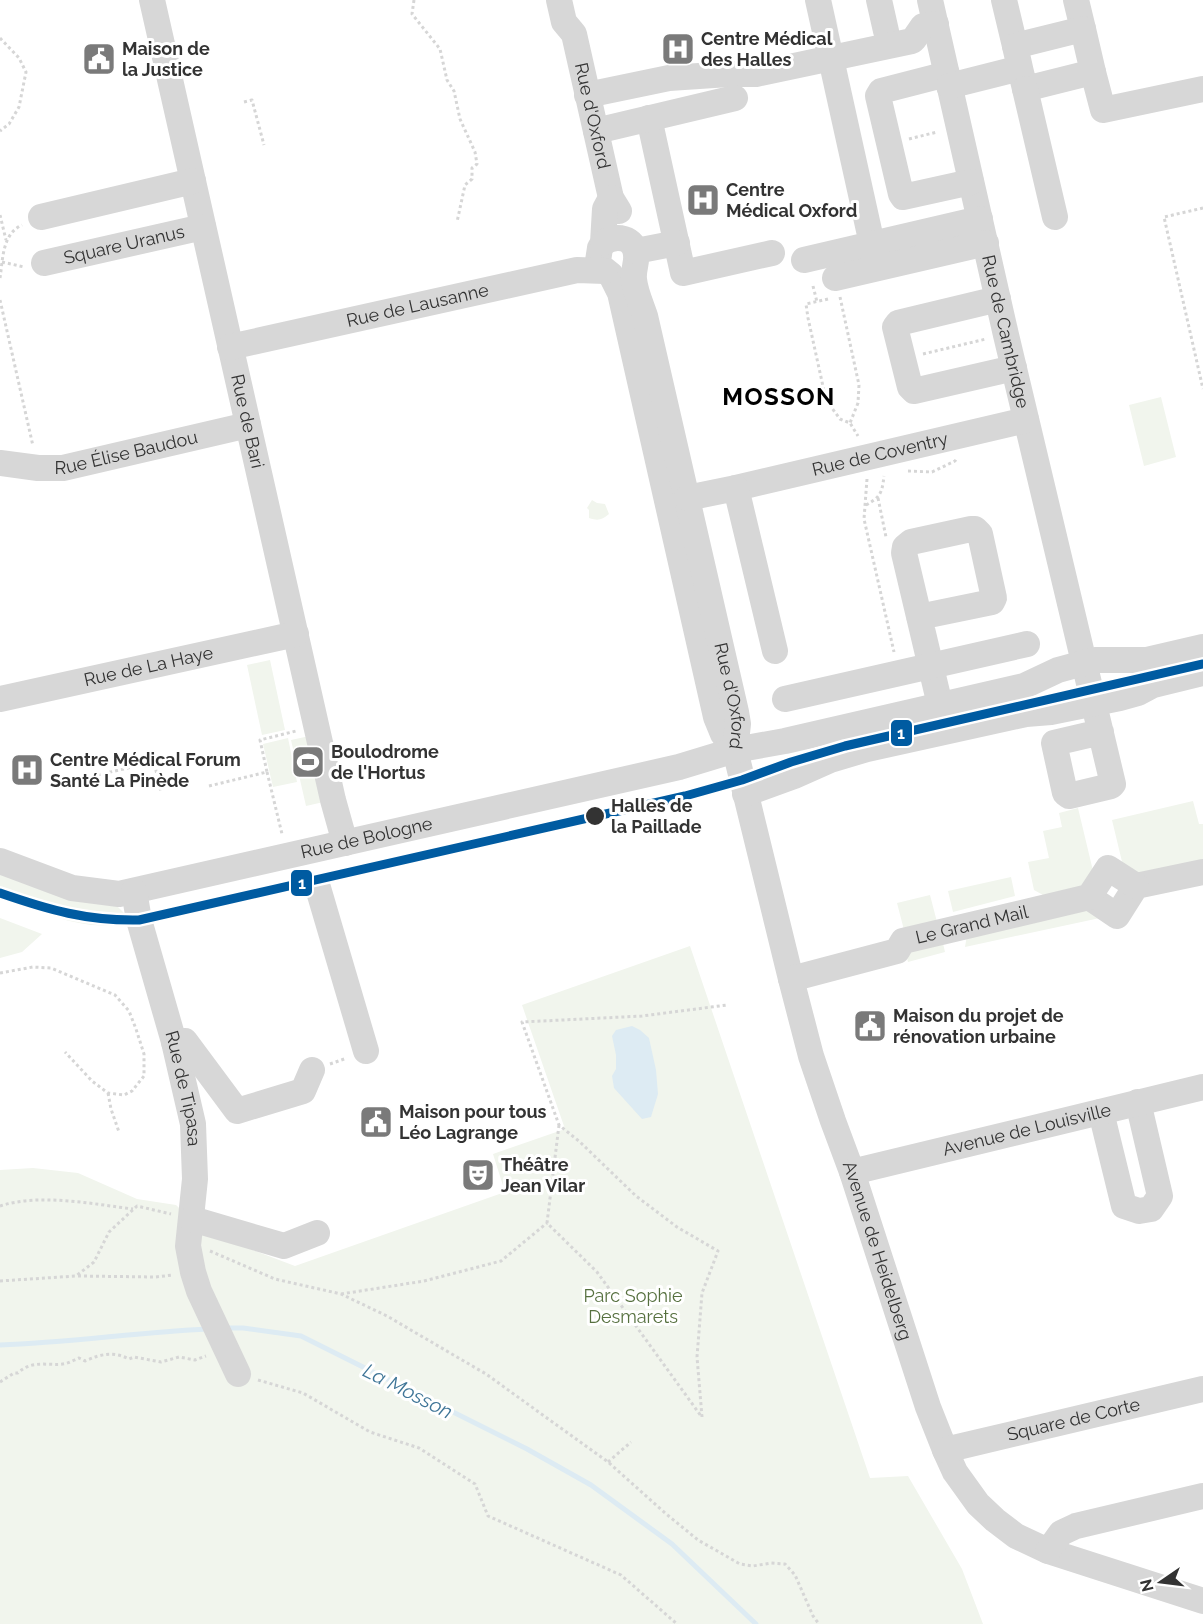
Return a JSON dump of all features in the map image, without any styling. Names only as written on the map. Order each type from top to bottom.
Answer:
[{"type":"street","name":"Rue de Bari","points":[[152,0],[334,807],[345,843]]},
{"type":"street","name":"Rue d'Oxford","points":[[559,0],[564,22],[574,34]]},
{"type":"street","name":"Rue d'Oxford","points":[[573,0],[578,19],[574,34],[611,198],[604,209],[619,258],[620,293],[716,717],[723,734],[735,750]]},
{"type":"street","points":[[879,0],[886,31]]},
{"type":"street","points":[[1004,0],[1055,217]]},
{"type":"street","points":[[1076,0],[1102,110],[1203,89]]},
{"type":"street","points":[[819,5],[872,244]]},
{"type":"street","points":[[587,94],[669,78],[756,74],[912,41],[933,12]]},
{"type":"street","name":"Rue de Cambridge","points":[[933,12],[1026,420],[1101,732]]},
{"type":"street","points":[[1020,68],[1083,29]]},
{"type":"street","points":[[971,182],[903,196],[900,194],[878,96],[881,91],[1020,68],[1093,72]]},
{"type":"street","points":[[596,131],[735,98]]},
{"type":"street","points":[[649,118],[684,273],[772,253]]},
{"type":"street","points":[[41,217],[193,181]]},
{"type":"street","name":"Square Uranus","points":[[45,263],[203,227]]},
{"type":"street","points":[[804,260],[872,244],[983,231]]},
{"type":"street","points":[[835,278],[983,231]]},
{"type":"street","name":"Rue de Lausanne","points":[[230,347],[577,270],[677,243]]},
{"type":"street","name":"Rue d'Oxford","points":[[619,258],[634,279],[645,316],[736,712],[738,724],[735,750]]},
{"type":"street","points":[[998,298],[898,323],[895,327],[910,387],[914,391],[1014,368]]},
{"type":"street","name":"Rue de Coventry","points":[[687,498],[1026,420]]},
{"type":"street","name":"Rue Élise Baudou","points":[[0,463],[38,468],[63,468],[248,425]]},
{"type":"street","points":[[736,488],[775,651]]},
{"type":"street","points":[[919,617],[992,602],[994,598],[980,534],[975,529],[911,542],[904,550],[904,553],[919,617],[940,705]]},
{"type":"street","name":"Rue de La Haye","points":[[0,699],[63,696],[296,634]]},
{"type":"street","points":[[785,699],[1027,644]]},
{"type":"street","name":"Rue de Bologne","points":[[0,861],[72,888],[119,894],[679,767],[735,750],[785,741],[1024,686],[1058,670],[1095,660],[1147,660],[1203,647]]},
{"type":"street","points":[[746,794],[830,760],[867,749],[1026,714],[1120,698],[1153,686],[1203,673]]},
{"type":"street","name":"Avenue de Heidelberg","points":[[735,750],[790,979],[811,1056],[852,1172],[928,1407],[955,1472],[978,1504],[1016,1536],[1048,1551],[1203,1601]]},
{"type":"street","name":"Le Grand Mail","points":[[790,979],[897,951],[903,941],[1089,897],[1117,916],[1136,886],[1203,872]]},
{"type":"street","points":[[318,888],[366,1051]]},
{"type":"street","name":"Rue de Tipasa","points":[[134,891],[147,954],[174,1042],[193,1124],[195,1179],[188,1246],[193,1272],[199,1291],[238,1374]]},
{"type":"street","points":[[174,1042],[185,1041],[237,1111],[303,1091],[312,1070]]},
{"type":"street","name":"Avenue de Louisville","points":[[852,1172],[1203,1087]]},
{"type":"street","points":[[1101,1112],[1124,1206],[1139,1211],[1151,1209],[1160,1196],[1138,1102]]},
{"type":"street","points":[[192,1219],[284,1246],[317,1233]]},
{"type":"street","name":"Square de Corte","points":[[945,1450],[1203,1389]]},
{"type":"street","points":[[1048,1551],[1062,1533],[1076,1526],[1203,1496]]},
{"type":"path","points":[[414,0],[412,14],[440,49],[447,80],[454,91],[460,119],[475,152],[477,164],[472,168],[472,179],[465,184],[456,222]]},
{"type":"path","points":[[0,38],[19,58],[26,72],[19,107],[9,124],[0,130]]},
{"type":"path","points":[[244,102],[252,100],[264,145]]},
{"type":"path","points":[[1203,208],[1164,217],[1203,389]]},
{"type":"path","points":[[0,215],[6,240],[0,278]]},
{"type":"path","points":[[6,240],[18,226],[41,217]]},
{"type":"path","points":[[0,300],[38,468]]},
{"type":"path","points":[[903,359],[988,339]]},
{"type":"path","points":[[866,505],[878,498],[883,489],[885,467]]},
{"type":"path","points":[[878,498],[886,537],[904,550]]},
{"type":"path","points":[[283,837],[260,740],[316,726]]},
{"type":"path","points":[[80,778],[154,762],[161,792]]},
{"type":"path","points":[[209,786],[267,772]]},
{"type":"path","points":[[0,973],[33,967],[51,968],[115,995],[129,1011],[136,1029],[144,1054],[144,1076],[132,1090],[123,1095],[108,1093],[92,1082],[65,1052]]},
{"type":"path","points":[[340,1294],[424,1281],[501,1261],[547,1224],[559,1125],[522,1022],[642,1016],[726,1005]]},
{"type":"path","points":[[312,1070],[366,1051]]},
{"type":"path","points":[[108,1093],[119,1132]]},
{"type":"path","points":[[547,1224],[597,1272],[702,1417],[697,1357],[702,1293],[717,1251],[676,1227],[636,1196],[559,1125]]},
{"type":"path","points":[[0,1206],[11,1202],[54,1200],[133,1209]]},
{"type":"path","points":[[76,1276],[94,1262],[109,1232],[137,1206],[192,1219]]},
{"type":"path","points":[[188,1246],[209,1251],[275,1279],[340,1294],[387,1316],[486,1374],[608,1462],[665,1514],[699,1540],[740,1564],[753,1566],[771,1563],[785,1564],[795,1575],[813,1616],[819,1624]]},
{"type":"path","points":[[0,1281],[76,1276],[155,1277]]},
{"type":"path","points":[[0,1382],[31,1365],[67,1364],[79,1358],[85,1361],[113,1354],[129,1359],[134,1357],[161,1362],[179,1357],[195,1360],[216,1353],[224,1344]]},
{"type":"path","points":[[238,1374],[303,1393],[370,1431],[418,1448],[475,1484],[488,1516],[621,1575],[677,1624]]},
{"type":"path","points":[[608,1462],[631,1442]]},
{"type":"green space","points":[[1161,397],[1176,457],[1144,466],[1129,405]]},
{"type":"green space","points":[[592,500],[605,504],[609,514],[600,519],[589,518],[587,508]]},
{"type":"green space","points":[[270,660],[285,730],[262,735],[247,665]]},
{"type":"green space","name":"Boulodrome de l'Hortus","points":[[314,735],[328,801],[306,806],[291,740]]},
{"type":"green space","points":[[288,738],[297,782],[273,787],[263,744]]},
{"type":"green space","points":[[1193,801],[1199,824],[1203,824],[1203,862],[1136,877],[1124,870],[1112,820]]},
{"type":"green space","points":[[1078,808],[1094,875],[1083,888],[1043,895],[1034,890],[1028,862],[1049,858],[1043,831],[1062,827],[1059,813]]},
{"type":"green space","points":[[0,871],[115,904],[124,913],[130,925],[79,923],[45,914],[0,897]]},
{"type":"green space","points":[[1011,877],[1015,896],[953,912],[948,891]]},
{"type":"green space","points":[[930,895],[937,922],[904,930],[897,903]]},
{"type":"green space","points":[[1087,908],[1100,918],[965,947],[967,935]]},
{"type":"green space","points":[[0,918],[42,934],[22,952],[0,958]]},
{"type":"green space","points":[[942,939],[945,952],[908,962],[905,950]]},
{"type":"green space","name":"Parc Sophie Desmarets","points":[[690,946],[870,1478],[908,1476],[962,1569],[983,1624],[0,1624],[0,1170],[33,1168],[78,1173],[137,1199],[176,1205],[203,1231],[295,1266],[505,1192],[493,1154],[565,1129],[522,1005]]},
{"type":"shaded area","points":[[632,1026],[649,1038],[656,1070],[658,1094],[651,1117],[642,1119],[614,1088],[612,1076],[616,1069],[616,1055],[612,1036],[616,1030]]},
{"type":"waterway","name":"La Mosson","points":[[226,1328],[243,1328],[301,1336],[527,1449],[591,1485],[672,1544],[756,1624]]},
{"type":"waterway","name":"La Mosson","points":[[0,1345],[208,1329]]},
{"type":"transit line","name":"1","points":[[0,893],[68,913],[102,919],[139,920],[685,796],[845,746],[1203,664]]},
{"type":"place","name":"Centre Médical des Halles","points":[[678,49]]},
{"type":"place","name":"Maison de la Justice","points":[[99,59]]},
{"type":"place","name":"Centre Médical Oxford","points":[[703,200]]},
{"type":"place","name":"Boulodrome de l'Hortus","points":[[308,762]]},
{"type":"place","name":"Centre Médical Forum Santé La Pinède","points":[[27,770]]},
{"type":"place","name":"Halles de la Paillade","points":[[595,816]]},
{"type":"place","name":"Maison du projet de rénovation urbaine","points":[[870,1026]]},
{"type":"place","name":"Maison pour tous Léo Lagrange","points":[[376,1122]]},
{"type":"place","name":"Théâtre Jean Vilar","points":[[478,1175]]},
{"type":"district","name":"MOSSON","points":[[779,397]]}]
